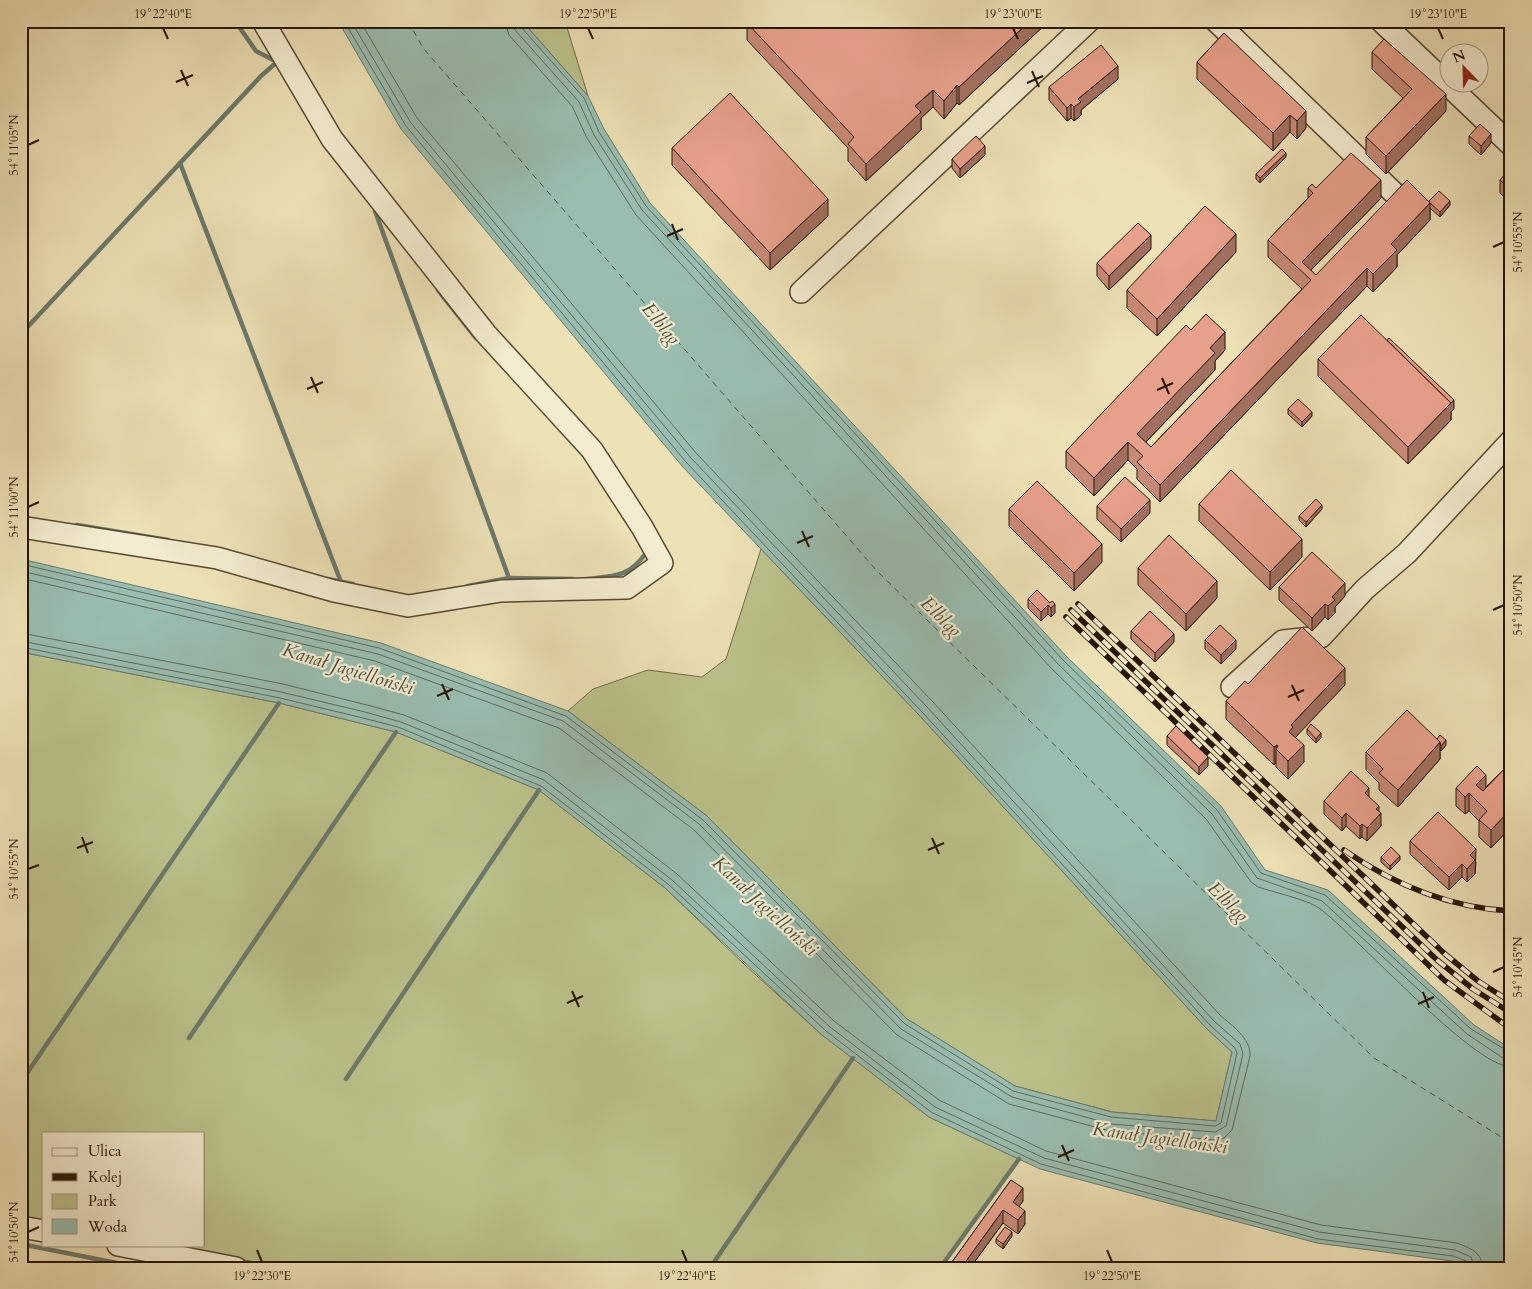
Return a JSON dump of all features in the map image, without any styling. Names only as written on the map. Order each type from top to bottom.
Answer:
[{"type":"street","points":[[21,527],[216,558],[334,591],[408,606],[501,591],[627,588],[662,563],[642,527],[592,450],[486,334],[332,139],[264,21]]},
{"type":"street","points":[[801,292],[1089,21]]},
{"type":"street","points":[[1216,21],[1394,193]]},
{"type":"street","points":[[1381,21],[1511,145]]},
{"type":"street","points":[[1232,687],[1283,641],[1321,637],[1365,589],[1406,553],[1511,442]]},
{"type":"street","points":[[21,1227],[42,1231]]},
{"type":"street","points":[[123,1246],[236,1268]]},
{"type":"green space","points":[[565,21],[588,96],[523,22]]},
{"type":"green space","points":[[761,549],[919,715],[1207,1029],[1232,1052],[1216,1121],[1112,1112],[1015,1086],[907,1019],[707,816],[568,711],[593,689],[648,670],[702,677],[726,659]]},
{"type":"green space","points":[[21,652],[279,703],[396,732],[539,790],[665,888],[745,965],[822,1035],[929,1117],[1019,1159],[940,1268],[286,1268],[172,1246],[205,1246],[205,1132],[42,1132],[42,1223],[21,1219]]},
{"type":"water","points":[[338,21],[522,21],[588,96],[604,129],[650,203],[1066,656],[1221,806],[1265,870],[1328,890],[1474,1025],[1511,1049],[1511,1268],[1469,1268],[1452,1261],[1317,1243],[1040,1169],[929,1117],[822,1035],[665,888],[539,790],[396,732],[279,703],[21,652],[21,559],[381,643],[568,711],[707,816],[907,1019],[1015,1086],[1112,1112],[1216,1121],[1232,1052],[1207,1029],[919,715],[682,466],[401,129]]},
{"type":"building","points":[[749,21],[1030,21],[959,87],[957,85],[944,101],[933,90],[915,106],[921,112],[866,164],[848,144],[854,137],[747,23]]},
{"type":"building","points":[[1224,33],[1306,111],[1297,121],[1290,115],[1273,133],[1197,62]]},
{"type":"building","points":[[1384,39],[1440,89],[1440,92],[1446,94],[1386,156],[1366,137],[1412,89],[1372,52]]},
{"type":"building","points":[[1101,45],[1118,66],[1078,99],[1081,102],[1074,107],[1071,104],[1067,108],[1049,87]]},
{"type":"building","points":[[730,93],[828,199],[770,253],[672,148]]},
{"type":"building","points":[[1480,124],[1491,134],[1481,146],[1469,136]]},
{"type":"building","points":[[976,136],[985,146],[960,169],[952,159]]},
{"type":"building","points":[[1282,149],[1286,153],[1260,178],[1256,174]]},
{"type":"building","points":[[1351,153],[1381,180],[1302,262],[1316,275],[1407,180],[1430,203],[1391,244],[1397,250],[1373,274],[1367,268],[1160,485],[1137,462],[1143,456],[1128,442],[1094,478],[1066,451],[1186,325],[1191,330],[1206,314],[1225,332],[1210,348],[1215,353],[1137,434],[1151,447],[1311,280],[1268,240],[1313,193],[1308,188],[1312,184],[1316,188]]},
{"type":"building","points":[[1511,168],[1511,190],[1500,180]]},
{"type":"building","points":[[1439,191],[1450,201],[1440,212],[1429,201]]},
{"type":"building","points":[[1205,206],[1236,234],[1157,319],[1127,290]]},
{"type":"building","points":[[1138,223],[1151,235],[1109,276],[1097,263]]},
{"type":"building","points":[[1361,315],[1451,403],[1408,447],[1318,359]]},
{"type":"building","points":[[1389,338],[1454,400],[1451,403],[1387,340]]},
{"type":"building","points":[[1298,399],[1312,412],[1302,422],[1288,409]]},
{"type":"building","points":[[1231,470],[1302,539],[1270,572],[1199,504]]},
{"type":"building","points":[[1125,477],[1150,500],[1121,529],[1097,506]]},
{"type":"building","points":[[1037,481],[1102,544],[1074,573],[1009,509]]},
{"type":"building","points":[[1316,499],[1322,505],[1306,522],[1299,516]]},
{"type":"building","points":[[1169,535],[1217,581],[1186,614],[1138,568]]},
{"type":"building","points":[[1312,552],[1345,583],[1332,597],[1335,600],[1328,606],[1325,604],[1312,618],[1279,587]]},
{"type":"building","points":[[1037,590],[1050,603],[1052,601],[1055,604],[1051,608],[1048,605],[1041,612],[1028,599]]},
{"type":"building","points":[[1150,611],[1174,634],[1155,653],[1131,631]]},
{"type":"building","points":[[1220,625],[1236,640],[1221,655],[1205,640]]},
{"type":"building","points":[[1302,627],[1345,668],[1291,725],[1293,727],[1289,732],[1304,745],[1288,761],[1276,749],[1277,745],[1274,747],[1226,701],[1245,681],[1248,684]]},
{"type":"building","points":[[1407,710],[1440,742],[1398,790],[1379,773],[1383,769],[1366,752]]},
{"type":"building","points":[[1311,724],[1321,733],[1316,739],[1307,729]]},
{"type":"building","points":[[1176,726],[1208,757],[1199,767],[1167,736]]},
{"type":"building","points":[[1440,735],[1446,740],[1441,746],[1437,739]]},
{"type":"building","points":[[1511,762],[1511,809],[1491,830],[1479,820],[1487,811],[1469,793],[1465,797],[1456,788],[1477,766],[1486,775],[1476,785],[1483,791]]},
{"type":"building","points":[[1351,771],[1369,788],[1365,793],[1379,806],[1376,809],[1381,813],[1367,828],[1362,824],[1360,826],[1346,813],[1342,818],[1324,801]]},
{"type":"building","points":[[1438,812],[1476,849],[1470,855],[1475,860],[1467,869],[1462,864],[1449,877],[1410,841]]},
{"type":"building","points":[[1391,847],[1400,856],[1390,866],[1381,857]]},
{"type":"building","points":[[1011,1180],[1023,1188],[1013,1202],[1025,1211],[1018,1220],[1003,1210],[961,1268],[952,1262]]},
{"type":"building","points":[[1005,1227],[1012,1232],[1003,1244],[996,1239]]},
{"type":"building","points":[[982,1261],[992,1268],[977,1268]]},
{"type":"waterway","points":[[21,334],[261,76],[277,62],[256,51],[235,21]]},
{"type":"waterway","points":[[180,163],[341,582]]},
{"type":"waterway","points":[[375,211],[509,578]]},
{"type":"waterway","points":[[438,290],[476,338]]},
{"type":"waterway","points":[[77,525],[168,540]]},
{"type":"waterway","points":[[587,579],[613,576],[627,571],[640,561],[646,553],[644,549]]},
{"type":"waterway","points":[[468,586],[509,578],[572,579]]},
{"type":"waterway","points":[[328,579],[353,584]]},
{"type":"waterway","points":[[21,1082],[279,703]]},
{"type":"waterway","points":[[189,1038],[396,732]]},
{"type":"waterway","points":[[346,1079],[539,790]]},
{"type":"waterway","points":[[710,1268],[853,1058]]},
{"type":"waterway","points":[[940,1268],[1019,1159]]},
{"type":"waterway","points":[[21,1244],[142,1268]]},
{"type":"ferry route","points":[[408,21],[423,48],[876,570],[1374,1058],[1511,1143]]},
{"type":"railway","points":[[1078,604],[1445,954],[1478,981],[1511,1002]]},
{"type":"railway","points":[[1071,610],[1437,960],[1473,989],[1511,1013]]},
{"type":"railway","points":[[1066,617],[1444,980],[1511,1029]]},
{"type":"railway","points":[[1344,850],[1382,873],[1423,892],[1466,905],[1511,911]]},
{"type":"water label","name":"Elbląg","points":[[661,324]]},
{"type":"water label","name":"Elbląg","points":[[941,617]]},
{"type":"water label","name":"Kanał Jagielloński","points":[[348,669]]},
{"type":"water label","name":"Elbląg","points":[[1228,902]]},
{"type":"water label","name":"Kanał Jagielloński","points":[[765,906]]},
{"type":"water label","name":"Kanał Jagielloński","points":[[1160,1138]]}]
